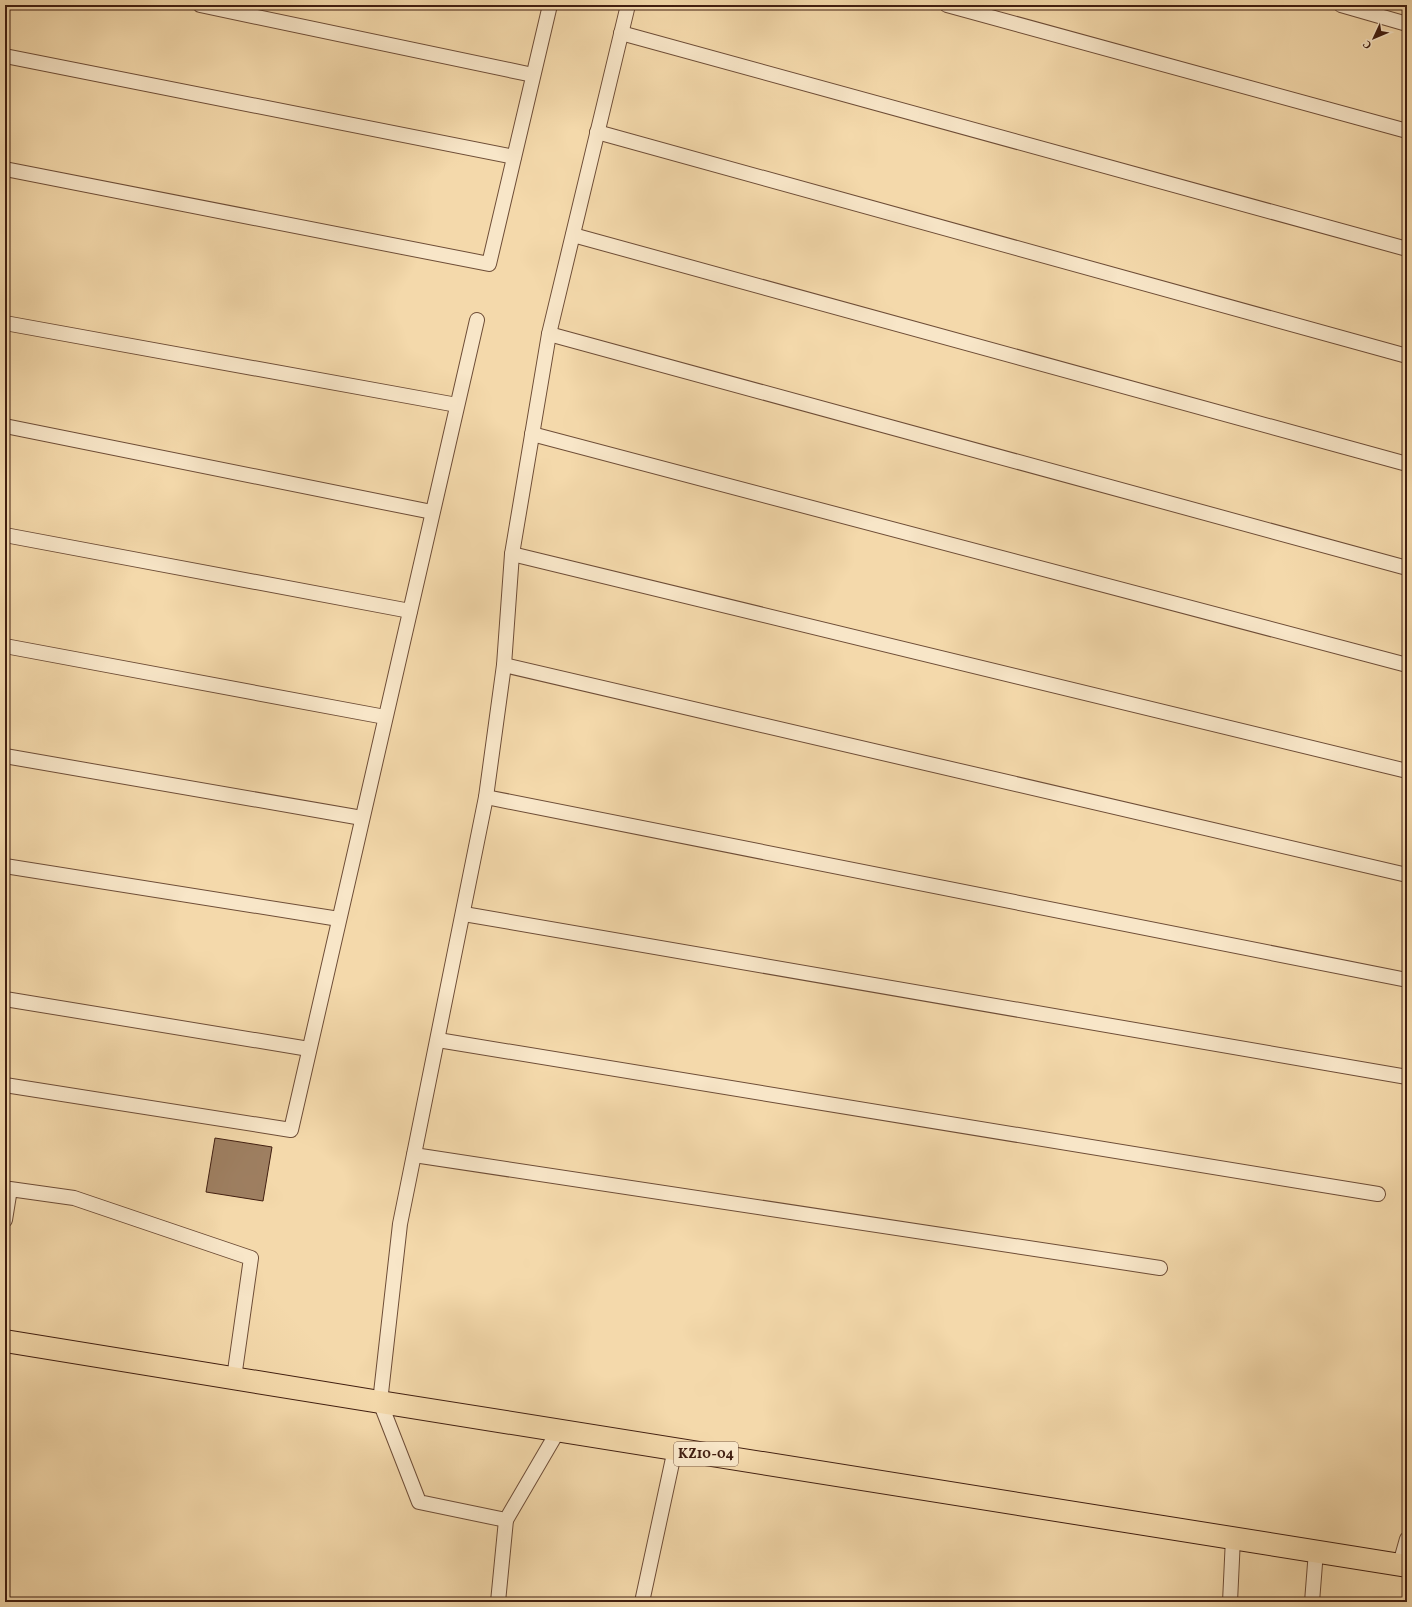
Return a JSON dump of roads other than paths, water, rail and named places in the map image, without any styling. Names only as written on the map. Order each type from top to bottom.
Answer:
[{"type":"highway","name":"KZ10-04","points":[[5,1341],[558,1431],[1404,1565]]},
{"type":"lane","points":[[200,5],[533,75]]},
{"type":"lane","points":[[5,169],[489,264],[550,5]]},
{"type":"lane","points":[[506,1520],[418,1502],[380,1402],[400,1224],[464,914],[486,797],[504,665],[512,554],[549,334],[628,5]]},
{"type":"lane","points":[[947,5],[1407,131]]},
{"type":"lane","points":[[1341,5],[1407,24]]},
{"type":"lane","points":[[621,33],[1407,249]]},
{"type":"lane","points":[[5,56],[514,157]]},
{"type":"lane","points":[[597,132],[1407,356]]},
{"type":"lane","points":[[573,235],[1407,464]]},
{"type":"lane","points":[[5,1085],[291,1130],[477,320]]},
{"type":"lane","points":[[5,323],[457,405]]},
{"type":"lane","points":[[549,334],[1407,568]]},
{"type":"lane","points":[[5,426],[432,512]]},
{"type":"lane","points":[[532,434],[1407,665]]},
{"type":"lane","points":[[5,535],[410,611]]},
{"type":"lane","points":[[512,554],[1407,771]]},
{"type":"lane","points":[[5,646],[385,717]]},
{"type":"lane","points":[[504,665],[1407,875]]},
{"type":"lane","points":[[5,756],[362,818]]},
{"type":"lane","points":[[486,797],[1407,980]]},
{"type":"lane","points":[[5,866],[339,919]]},
{"type":"lane","points":[[464,914],[1407,1077]]},
{"type":"lane","points":[[5,999],[309,1049]]},
{"type":"lane","points":[[438,1040],[1378,1194]]},
{"type":"lane","points":[[414,1155],[1160,1268]]},
{"type":"lane","points":[[5,1220],[10,1189],[74,1198],[252,1258],[234,1378]]},
{"type":"lane","points":[[498,1602],[506,1520],[558,1431]]},
{"type":"lane","points":[[642,1602],[675,1449]]},
{"type":"lane","points":[[1230,1602],[1232,1538]]},
{"type":"lane","points":[[1404,1565],[1407,1539]]},
{"type":"lane","points":[[1312,1602],[1316,1551]]}]
